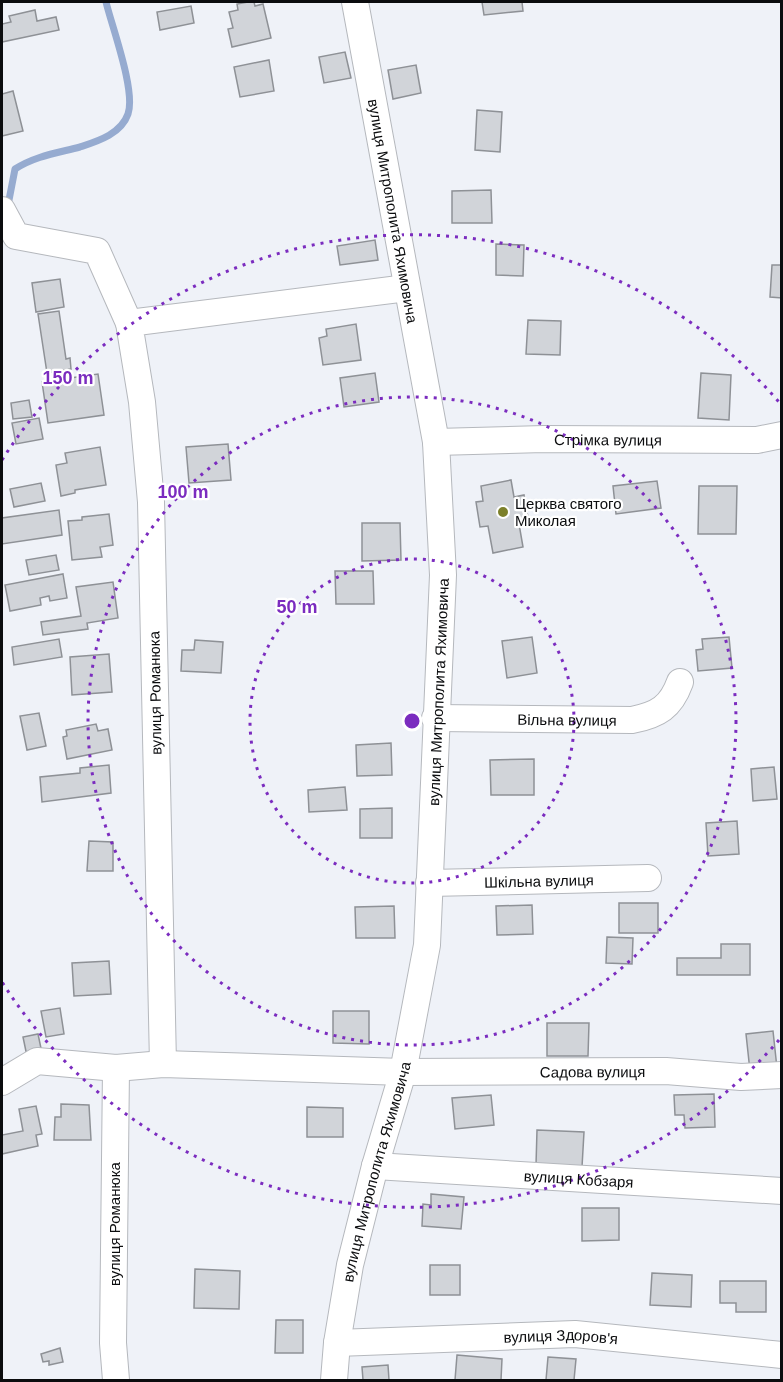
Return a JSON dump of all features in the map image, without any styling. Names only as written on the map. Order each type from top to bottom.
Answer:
[{"type":"street","name":"вулиця Митрополита Яхимовича","points":[[334,1380],[337,1343],[350,1265],[375,1166],[403,1072],[427,945],[435,718],[443,575],[436,442],[355,2]]},
{"type":"street","name":"вулиця Романюка","points":[[2,210],[16,236],[97,251],[129,323],[142,402],[151,502],[163,1064]]},
{"type":"street","points":[[129,323],[407,288]]},
{"type":"street","name":"Стрімка вулиця","points":[[436,442],[544,439],[757,440],[782,435]]},
{"type":"street","name":"Вільна вулиця","points":[[435,718],[632,720],[655,714],[664,709],[671,703],[680,682]]},
{"type":"street","name":"Шкільна вулиця","points":[[429,883],[648,878]]},
{"type":"street","points":[[2,1082],[37,1061],[116,1068],[163,1064],[403,1072]]},
{"type":"street","name":"вулиця Романюка","points":[[116,1068],[113,1343],[116,1380]]},
{"type":"street","name":"Садова вулиця","points":[[403,1072],[666,1071],[741,1077],[782,1075]]},
{"type":"street","name":"вулиця Кобзаря","points":[[375,1166],[782,1191]]},
{"type":"street","name":"вулиця Здоров'я","points":[[337,1343],[575,1334],[782,1355]]},
{"type":"building","points":[[254,2],[255,6],[263,4],[271,38],[232,47],[228,29],[233,28],[229,12],[238,10],[237,4]]},
{"type":"building","points":[[482,2],[522,2],[523,11],[484,15]]},
{"type":"building","points":[[191,6],[194,23],[160,30],[157,12]]},
{"type":"building","points":[[35,10],[37,21],[56,17],[59,30],[2,42],[2,24],[11,22],[9,16]]},
{"type":"building","points":[[345,52],[351,78],[324,83],[319,57]]},
{"type":"building","points":[[269,60],[274,91],[240,97],[234,67]]},
{"type":"building","points":[[416,65],[421,93],[393,99],[388,70]]},
{"type":"building","points":[[13,91],[23,131],[2,136],[2,94]]},
{"type":"building","points":[[477,110],[502,112],[500,152],[475,150]]},
{"type":"building","points":[[491,190],[492,223],[452,223],[452,191]]},
{"type":"building","points":[[375,240],[378,260],[340,265],[337,246]]},
{"type":"building","points":[[496,244],[524,245],[523,276],[496,275]]},
{"type":"building","points":[[772,265],[782,265],[782,298],[770,297]]},
{"type":"building","points":[[60,279],[64,307],[36,312],[32,283]]},
{"type":"building","points":[[59,311],[66,359],[70,358],[71,369],[47,373],[38,314]]},
{"type":"building","points":[[528,320],[561,321],[560,355],[526,354]]},
{"type":"building","points":[[356,324],[361,360],[323,365],[319,338],[327,336],[326,329]]},
{"type":"building","points":[[375,373],[379,402],[344,407],[340,378]]},
{"type":"building","points":[[701,373],[731,375],[729,420],[698,418]]},
{"type":"building","points":[[98,374],[104,415],[48,423],[42,382]]},
{"type":"building","points":[[29,400],[32,417],[13,419],[11,403]]},
{"type":"building","points":[[39,418],[43,439],[16,444],[12,423]]},
{"type":"building","points":[[228,444],[231,480],[189,483],[186,447]]},
{"type":"building","points":[[100,447],[106,485],[75,490],[75,493],[61,496],[56,465],[67,463],[65,453]]},
{"type":"building","name":"Церква святого Миколая","points":[[511,480],[514,497],[524,495],[529,523],[519,524],[523,547],[493,553],[488,526],[480,527],[476,502],[483,501],[481,486]]},
{"type":"building","points":[[657,481],[661,508],[616,514],[613,486]]},
{"type":"building","points":[[41,483],[45,501],[14,507],[10,489]]},
{"type":"building","points":[[699,486],[737,486],[736,534],[698,534]]},
{"type":"building","points":[[59,510],[62,535],[2,544],[2,518]]},
{"type":"building","points":[[109,514],[113,545],[100,547],[102,557],[72,560],[68,521]]},
{"type":"building","points":[[362,523],[400,523],[401,560],[362,561]]},
{"type":"building","points":[[56,555],[59,570],[29,575],[26,560]]},
{"type":"building","points":[[335,571],[373,571],[374,604],[336,604]]},
{"type":"building","points":[[63,574],[67,598],[50,601],[49,596],[40,598],[41,605],[10,611],[5,585]]},
{"type":"building","points":[[113,582],[118,618],[87,623],[88,629],[43,635],[41,622],[81,616],[76,587]]},
{"type":"building","points":[[532,637],[537,673],[507,678],[502,641]]},
{"type":"building","points":[[729,637],[732,668],[698,671],[696,650],[703,649],[702,639]]},
{"type":"building","points":[[59,639],[62,657],[14,665],[12,647]]},
{"type":"building","points":[[195,640],[223,642],[221,673],[181,671],[182,650],[194,650]]},
{"type":"building","points":[[109,654],[112,692],[72,695],[70,657]]},
{"type":"building","points":[[39,713],[46,746],[27,750],[20,716]]},
{"type":"building","points":[[96,724],[98,731],[108,729],[112,750],[67,759],[63,737],[67,736],[66,730]]},
{"type":"building","points":[[391,743],[392,775],[357,776],[356,745]]},
{"type":"building","points":[[534,759],[534,795],[491,795],[490,760]]},
{"type":"building","points":[[109,765],[111,793],[42,802],[40,777],[80,773],[80,768]]},
{"type":"building","points":[[774,767],[777,799],[753,801],[751,769]]},
{"type":"building","points":[[345,787],[347,810],[309,812],[308,790]]},
{"type":"building","points":[[392,808],[392,838],[360,838],[360,809]]},
{"type":"building","points":[[737,821],[739,854],[708,856],[706,823]]},
{"type":"building","points":[[89,841],[113,842],[113,871],[87,871]]},
{"type":"building","points":[[619,903],[658,903],[658,933],[619,933]]},
{"type":"building","points":[[532,905],[533,934],[497,935],[496,906]]},
{"type":"building","points":[[394,906],[395,938],[356,938],[355,907]]},
{"type":"building","points":[[607,937],[633,938],[632,964],[606,963]]},
{"type":"building","points":[[721,944],[750,944],[750,975],[677,975],[677,958],[721,958]]},
{"type":"building","points":[[109,961],[111,994],[74,996],[72,963]]},
{"type":"building","points":[[60,1008],[64,1034],[46,1037],[41,1011]]},
{"type":"building","points":[[333,1011],[369,1011],[369,1044],[333,1043]]},
{"type":"building","points":[[547,1023],[589,1023],[588,1056],[547,1056]]},
{"type":"building","points":[[773,1031],[777,1068],[750,1071],[746,1034]]},
{"type":"building","points":[[38,1034],[43,1058],[28,1061],[23,1037]]},
{"type":"building","points":[[714,1094],[715,1127],[685,1128],[684,1115],[675,1115],[674,1095]]},
{"type":"building","points":[[491,1095],[494,1125],[455,1129],[452,1098]]},
{"type":"building","points":[[61,1104],[89,1105],[91,1140],[54,1140],[55,1117],[61,1117]]},
{"type":"building","points":[[36,1106],[42,1134],[36,1135],[38,1146],[2,1154],[2,1135],[23,1131],[19,1109]]},
{"type":"building","points":[[307,1107],[343,1108],[343,1137],[307,1137]]},
{"type":"building","points":[[537,1130],[584,1132],[582,1167],[536,1165]]},
{"type":"building","points":[[431,1194],[464,1197],[461,1229],[422,1226],[423,1204],[431,1205]]},
{"type":"building","points":[[582,1208],[619,1208],[619,1240],[582,1241]]},
{"type":"building","points":[[430,1265],[460,1265],[460,1295],[430,1295]]},
{"type":"building","points":[[195,1269],[240,1271],[239,1309],[194,1308]]},
{"type":"building","points":[[652,1273],[692,1275],[691,1307],[650,1305]]},
{"type":"building","points":[[720,1281],[766,1281],[766,1312],[736,1312],[736,1303],[720,1303]]},
{"type":"building","points":[[276,1320],[303,1320],[303,1353],[275,1353]]},
{"type":"building","points":[[60,1348],[63,1362],[49,1365],[49,1361],[43,1362],[41,1354]]},
{"type":"building","points":[[457,1355],[502,1359],[501,1380],[455,1380]]},
{"type":"building","points":[[548,1357],[576,1359],[574,1380],[546,1380]]},
{"type":"building","points":[[388,1365],[389,1380],[363,1380],[362,1367]]},
{"type":"waterway","points":[[9,200],[15,169],[38,158],[101,139],[114,132],[125,121],[130,104],[129,90],[106,2]]},
{"type":"place","name":"Церква святого Миколая","points":[[503,512]]}]
